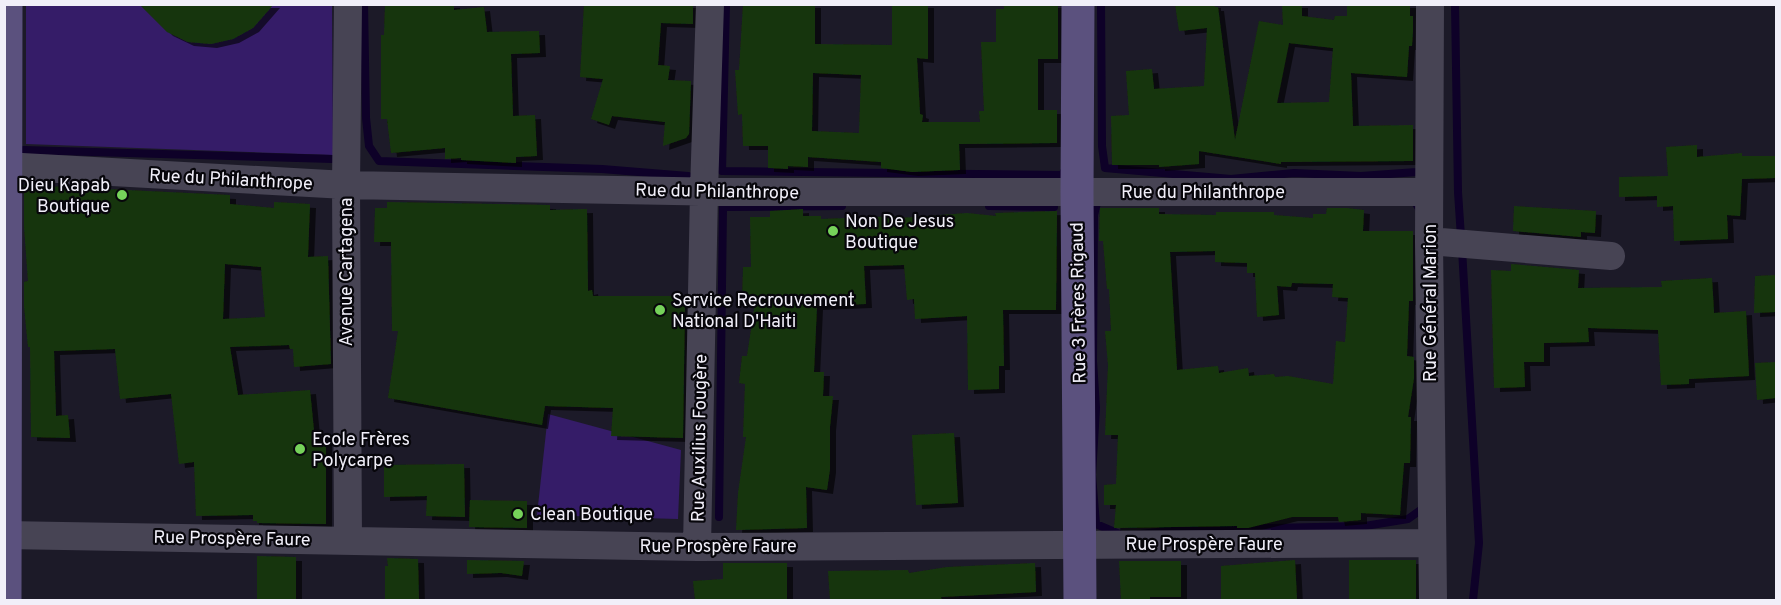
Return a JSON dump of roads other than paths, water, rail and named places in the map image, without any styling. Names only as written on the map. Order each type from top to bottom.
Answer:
[{"type":"street","points":[[5,600],[6,4]]},
{"type":"street","name":"Avenue Cartagena","points":[[348,4],[346,185],[348,540]]},
{"type":"street","name":"Rue Auxilius Fougère","points":[[697,548],[710,4]]},
{"type":"street","name":"Rue 3 Frères Rigaud","points":[[1078,4],[1080,600]]},
{"type":"street","name":"Rue Général Marion","points":[[1430,4],[1432,600]]},
{"type":"street","name":"Rue du Philanthrope","points":[[5,166],[346,185],[704,191],[1429,192]]},
{"type":"street","points":[[1429,241],[1611,256]]},
{"type":"street","name":"Rue Prospère Faure","points":[[6,535],[697,548],[1431,543]]},
{"type":"waterway","points":[[364,4],[366,118],[369,146],[379,161],[602,169],[688,176]]},
{"type":"waterway","points":[[726,4],[722,171],[1062,175],[1066,168]]},
{"type":"waterway","points":[[1101,4],[1102,146],[1105,168],[1231,179],[1294,173],[1361,176],[1417,172],[1424,168]]},
{"type":"waterway","points":[[1455,4],[1458,192],[1461,237]]},
{"type":"waterway","points":[[24,150],[333,159]]},
{"type":"waterway","points":[[1098,199],[1263,202],[1414,200],[1421,212],[1422,509],[1408,519],[1365,526],[1174,530],[1124,536],[1096,524],[1092,475],[1096,408],[1093,361],[1094,215],[1098,199]]},
{"type":"waterway","points":[[719,517],[723,207],[842,206]]},
{"type":"waterway","points":[[989,206],[1054,207]]},
{"type":"waterway","points":[[1462,249],[1479,543],[1473,600]]},
{"type":"place","name":"Dieu Kapab Boutique","points":[[122,195]]},
{"type":"place","name":"Non De Jesus Boutique","points":[[833,231]]},
{"type":"place","name":"Service Recrouvement National D'Haiti","points":[[660,310]]},
{"type":"place","name":"Ecole Frères Polycarpe","points":[[300,449]]},
{"type":"place","name":"Clean Boutique","points":[[518,514]]}]
